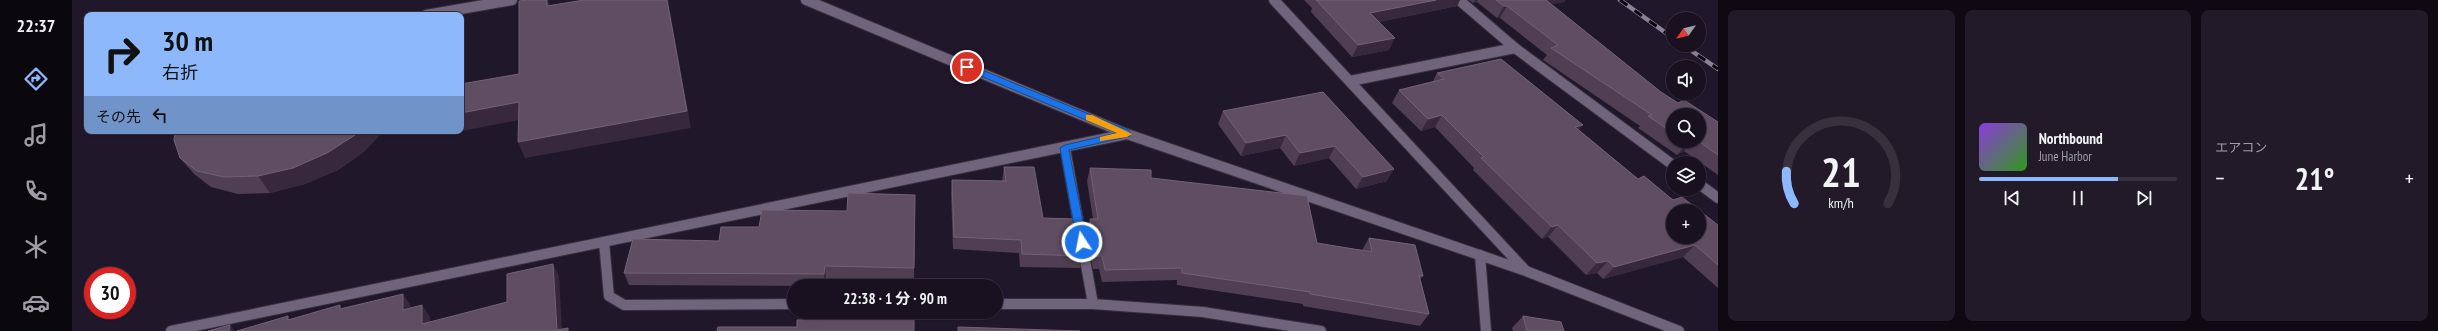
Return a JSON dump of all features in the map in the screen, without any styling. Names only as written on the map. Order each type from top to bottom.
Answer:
[{"type":"street","points":[[443,12],[512,0]]},
{"type":"street","points":[[806,0],[1127,134],[1526,271],[1679,331]]},
{"type":"street","points":[[1274,0],[1526,271]]},
{"type":"street","points":[[1459,0],[1515,48],[1666,160]]},
{"type":"street","points":[[1350,81],[1515,48]]},
{"type":"street","points":[[171,331],[1127,134]]},
{"type":"street","points":[[1065,148],[1093,304]]},
{"type":"street","points":[[1706,189],[1718,198]]},
{"type":"street","points":[[604,242],[609,296],[624,304],[787,304]]},
{"type":"street","points":[[1480,255],[1486,331]]},
{"type":"street","points":[[1003,304],[1093,304],[1203,312],[1320,331]]},
{"type":"building","points":[[547,0],[547,6],[584,0],[667,0],[687,111],[518,142],[519,102],[464,112],[464,83],[519,74],[519,1]]},
{"type":"building","points":[[1316,0],[1436,0],[1370,13],[1395,38],[1358,45]]},
{"type":"building","points":[[1496,0],[1546,0],[1666,95],[1666,100],[1673,100],[1678,103],[1684,100],[1696,108],[1666,108],[1666,128],[1648,116],[1652,115],[1551,48],[1558,45],[1507,6],[1504,6]]},
{"type":"building","points":[[1501,59],[1583,125],[1575,127],[1638,179],[1644,176],[1666,194],[1666,196],[1673,200],[1682,197],[1691,204],[1666,204],[1666,244],[1706,244],[1706,216],[1718,225],[1718,265],[1695,245],[1614,267],[1608,261],[1597,263],[1558,225],[1552,227],[1481,158],[1484,157],[1442,115],[1428,119],[1399,90],[1444,79],[1437,73]]},
{"type":"building","points":[[1323,92],[1394,169],[1363,177],[1335,146],[1300,153],[1286,135],[1246,143],[1223,111]]},
{"type":"building","points":[[1706,114],[1718,122],[1718,155],[1706,147]]},
{"type":"building","points":[[175,134],[356,134],[327,153],[293,168],[258,176],[224,177],[197,171],[180,158],[174,140]]},
{"type":"building","points":[[1004,167],[1034,167],[1043,218],[1076,219],[1083,256],[1022,254],[1021,240],[954,237],[952,180],[1006,181]]},
{"type":"building","points":[[1090,168],[1151,170],[1151,178],[1307,196],[1317,243],[1372,252],[1369,238],[1415,245],[1423,276],[1419,275],[1429,314],[1310,294],[1310,292],[1182,273],[1182,268],[1105,270],[1102,256],[1096,256],[1090,219],[1098,219]]},
{"type":"building","points":[[848,193],[915,195],[914,268],[825,266],[824,274],[624,273],[633,239],[719,241],[721,227],[759,227],[762,210],[847,211]]},
{"type":"building","points":[[553,264],[557,330],[568,328],[568,331],[237,331],[288,316],[288,320],[340,305],[340,309],[403,294],[403,310],[422,305],[422,324],[507,302],[507,274]]},
{"type":"building","points":[[1523,316],[1561,322],[1564,331],[1527,331]]},
{"type":"building","points":[[914,319],[914,331],[717,331],[718,327],[797,327],[797,320]]},
{"type":"building","points":[[230,325],[229,331],[208,331]]},
{"type":"building","points":[[958,327],[1079,331],[958,331]]},
{"type":"railway","points":[[1620,0],[1666,33]]},
{"type":"railway","points":[[1693,52],[1718,69]]},
{"type":"slow traffic","points":[[1089,118],[1127,134],[1103,139]]},
{"type":"route","points":[[967,67],[1127,134],[1065,148],[1082,242]]}]
